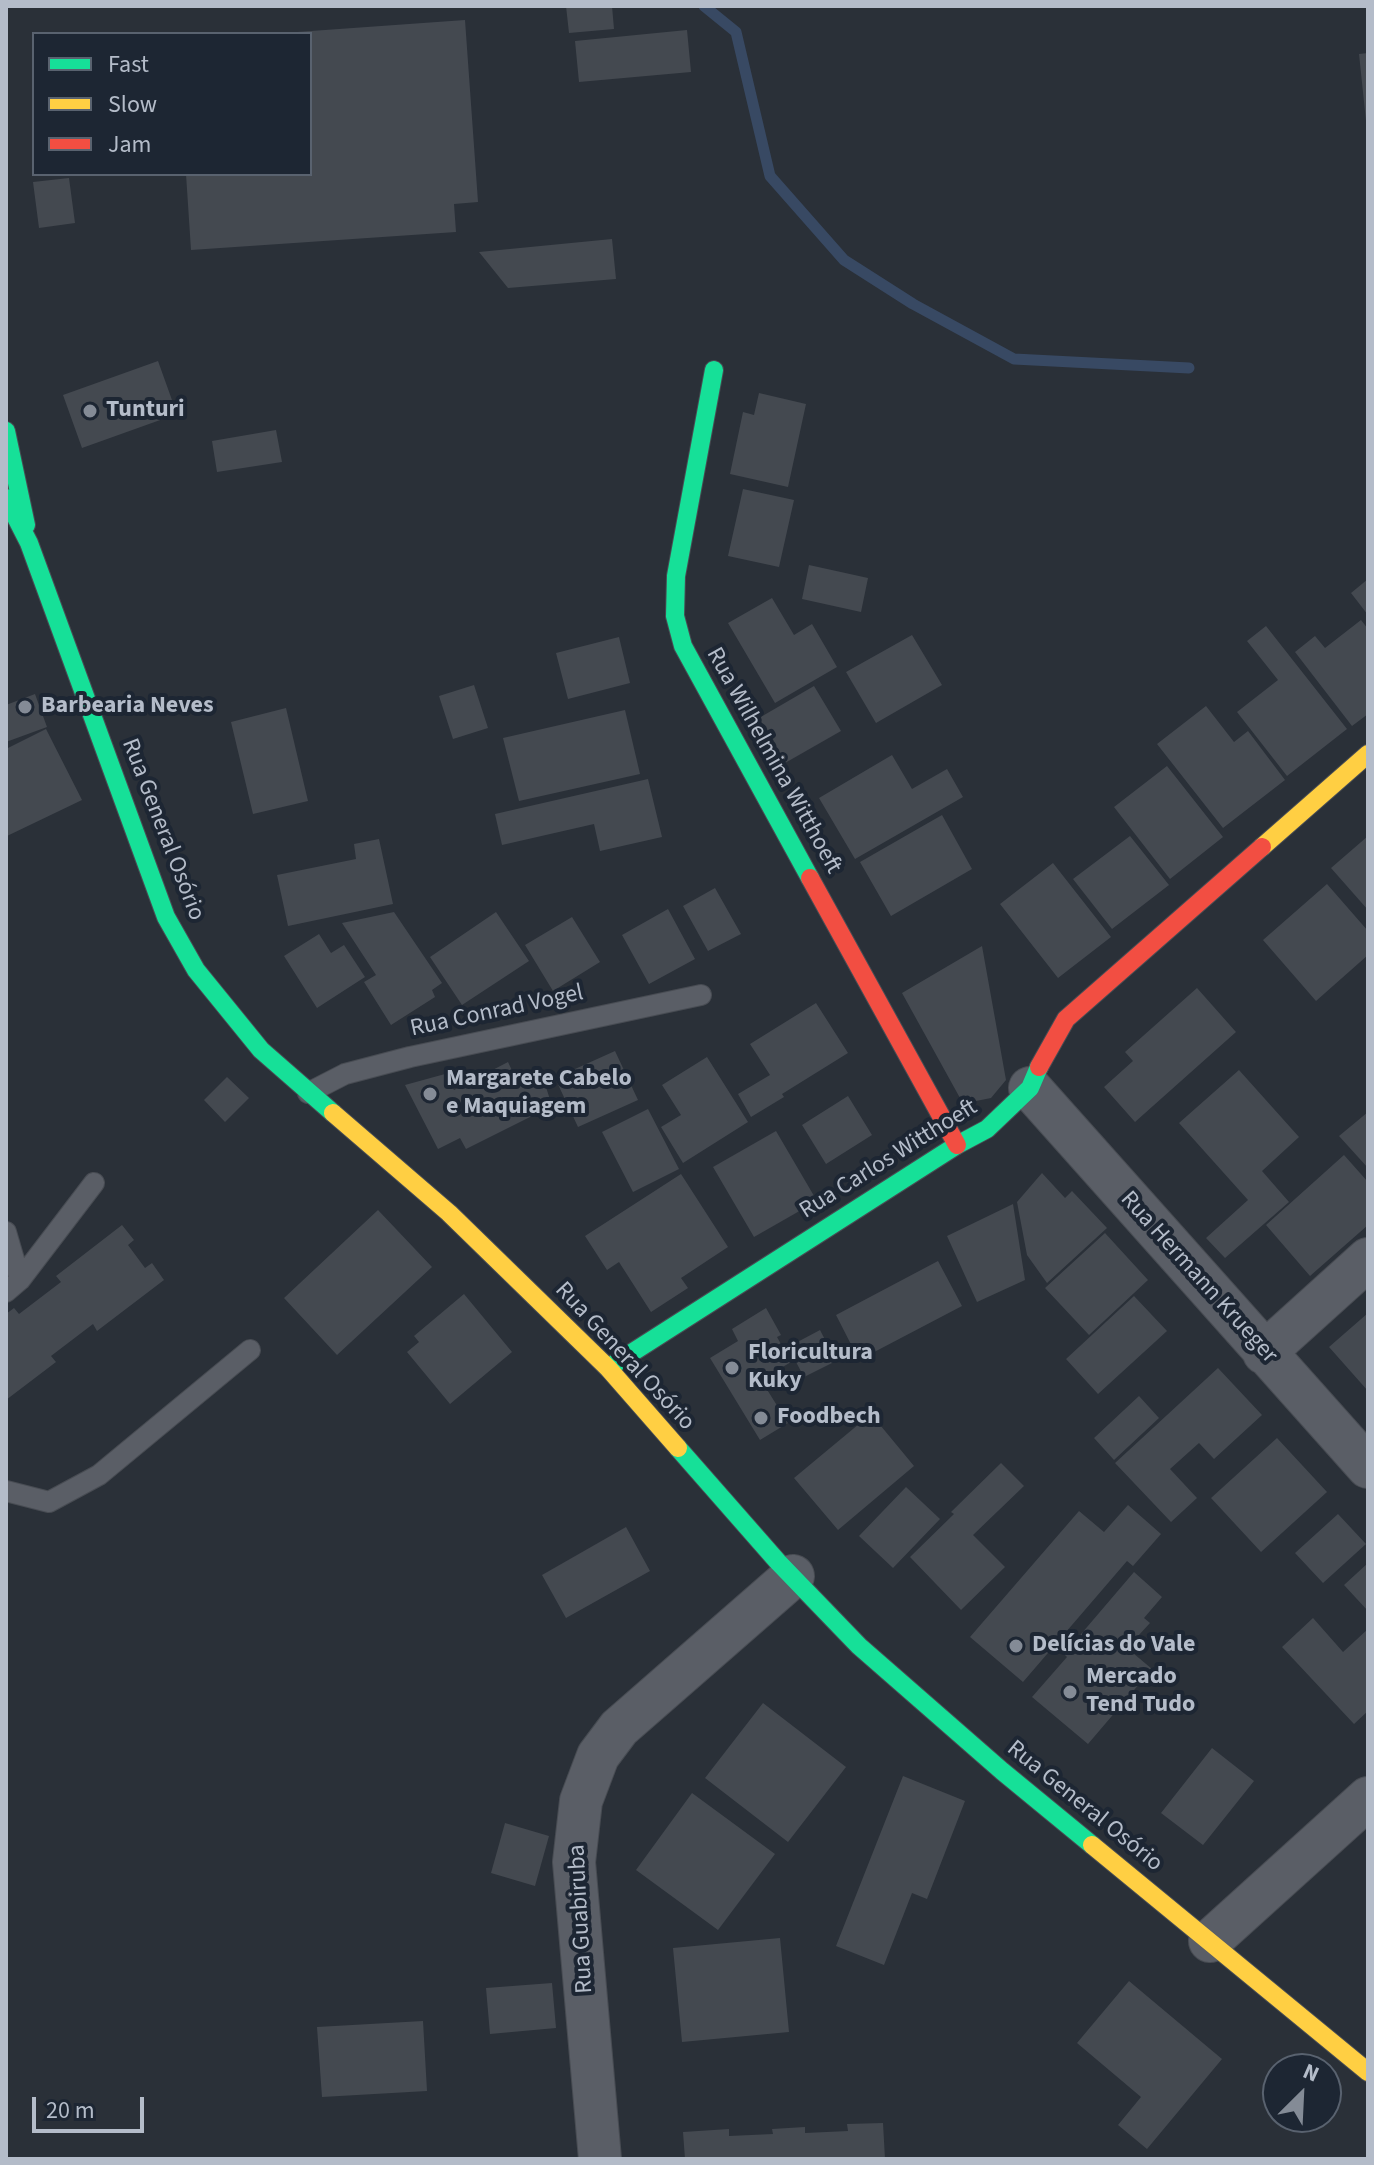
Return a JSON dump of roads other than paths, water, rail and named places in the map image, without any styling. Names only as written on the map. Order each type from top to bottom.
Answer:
[{"type":"main road","name":"Rua Wilhelmina Witthoeft","points":[[714,370],[676,576],[675,616],[683,646],[957,1145]]},
{"type":"main road","name":"Rua General Osório","points":[[6,431],[29,543]]},
{"type":"main road","name":"Rua General Osório","points":[[6,498],[29,543],[166,917],[196,970],[261,1050],[449,1213],[608,1368],[859,1646],[1002,1771],[1368,2072]]},
{"type":"main road","name":"Rua Carlos Witthoeft","points":[[608,1368],[957,1145],[987,1129],[1030,1088],[1044,1054],[1066,1019],[1368,754]]},
{"type":"street","name":"Rua Hermann Krueger","points":[[1030,1088],[1368,1467]]},
{"type":"street","points":[[1264,1353],[1368,1259]]},
{"type":"street","name":"Rua Guabiruba","points":[[600,2159],[574,1862],[581,1801],[598,1756],[619,1728],[793,1576]]},
{"type":"street","points":[[1210,1941],[1368,1798]]},
{"type":"lane","name":"Rua Conrad Vogel","points":[[308,1093],[345,1074],[410,1057],[701,995]]},
{"type":"lane","points":[[13,1286],[94,1183]]},
{"type":"lane","points":[[6,1232],[13,1286]]},
{"type":"lane","points":[[6,1491],[49,1502],[99,1475],[250,1350]]},
{"type":"waterway","points":[[704,6],[736,32],[770,176],[844,260],[913,304],[1014,359],[1189,368]]},
{"type":"place","name":"Tunturi","points":[[90,411]]},
{"type":"place","name":"Barbearia Neves","points":[[25,707]]},
{"type":"place","name":"Margarete Cabelo e Maquiagem","points":[[430,1094]]},
{"type":"place","name":"Floricultura Kuky","points":[[732,1368]]},
{"type":"place","name":"Foodbech","points":[[761,1418]]},
{"type":"place","name":"Delícias do Vale","points":[[1016,1646]]},
{"type":"place","name":"Mercado Tend Tudo","points":[[1070,1692]]}]
